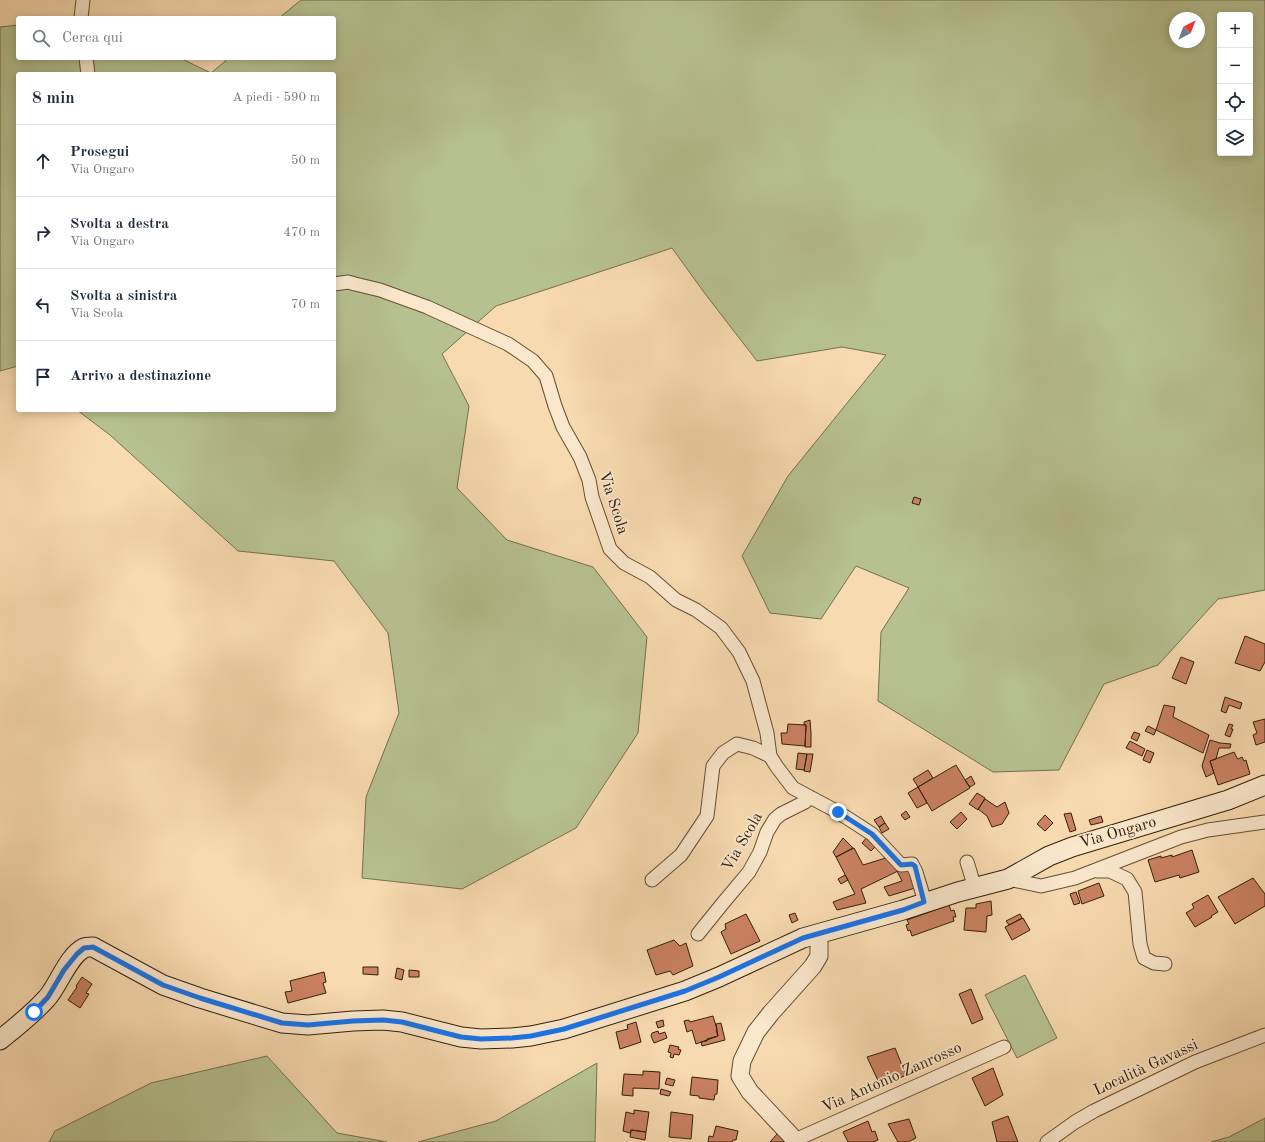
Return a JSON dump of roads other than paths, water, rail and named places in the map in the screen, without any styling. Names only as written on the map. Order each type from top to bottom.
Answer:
[{"type":"main road","name":"Via Ongaro","points":[[0,1040],[22,1022],[48,997],[64,970],[77,954],[84,948],[93,947],[163,985],[282,1023],[308,1025],[353,1021],[402,1022],[461,1037],[481,1039],[531,1036],[564,1029],[685,991],[803,938],[1008,879],[1049,856],[1072,847],[1228,800],[1265,785]]},
{"type":"street","points":[[81,16],[83,0]]},
{"type":"street","points":[[86,60],[88,72]]},
{"type":"street","name":"Via Scola","points":[[336,284],[348,282],[380,290],[427,307],[508,344],[533,361],[546,376],[563,427],[580,457],[590,480],[592,497],[610,550],[624,563],[650,577],[676,600],[696,610],[721,628],[739,652],[753,681],[767,733],[770,756],[793,788],[838,812],[872,834],[901,865],[912,864],[916,872],[924,902]]},
{"type":"street","points":[[652,880],[681,855],[707,816],[713,766],[723,753],[737,744],[753,748],[770,756]]},
{"type":"street","name":"Via Scola","points":[[698,934],[749,872],[760,852],[767,832],[777,816],[804,802],[810,797]]},
{"type":"street","points":[[1008,879],[1041,886],[1075,878],[1152,850],[1182,837],[1208,830],[1265,822]]},
{"type":"street","points":[[967,862],[975,888]]},
{"type":"street","points":[[1091,872],[1110,871],[1127,879],[1136,892],[1140,944],[1144,958],[1154,963],[1165,964]]},
{"type":"street","points":[[796,1141],[750,1092],[740,1076],[742,1061],[756,1032],[813,966],[819,956],[819,934]]},
{"type":"street","name":"Località Gavassi","points":[[1048,1142],[1094,1111],[1195,1062],[1265,1035]]},
{"type":"street","name":"Via Antonio Zanrosso","points":[[796,1141],[1004,1047]]}]
